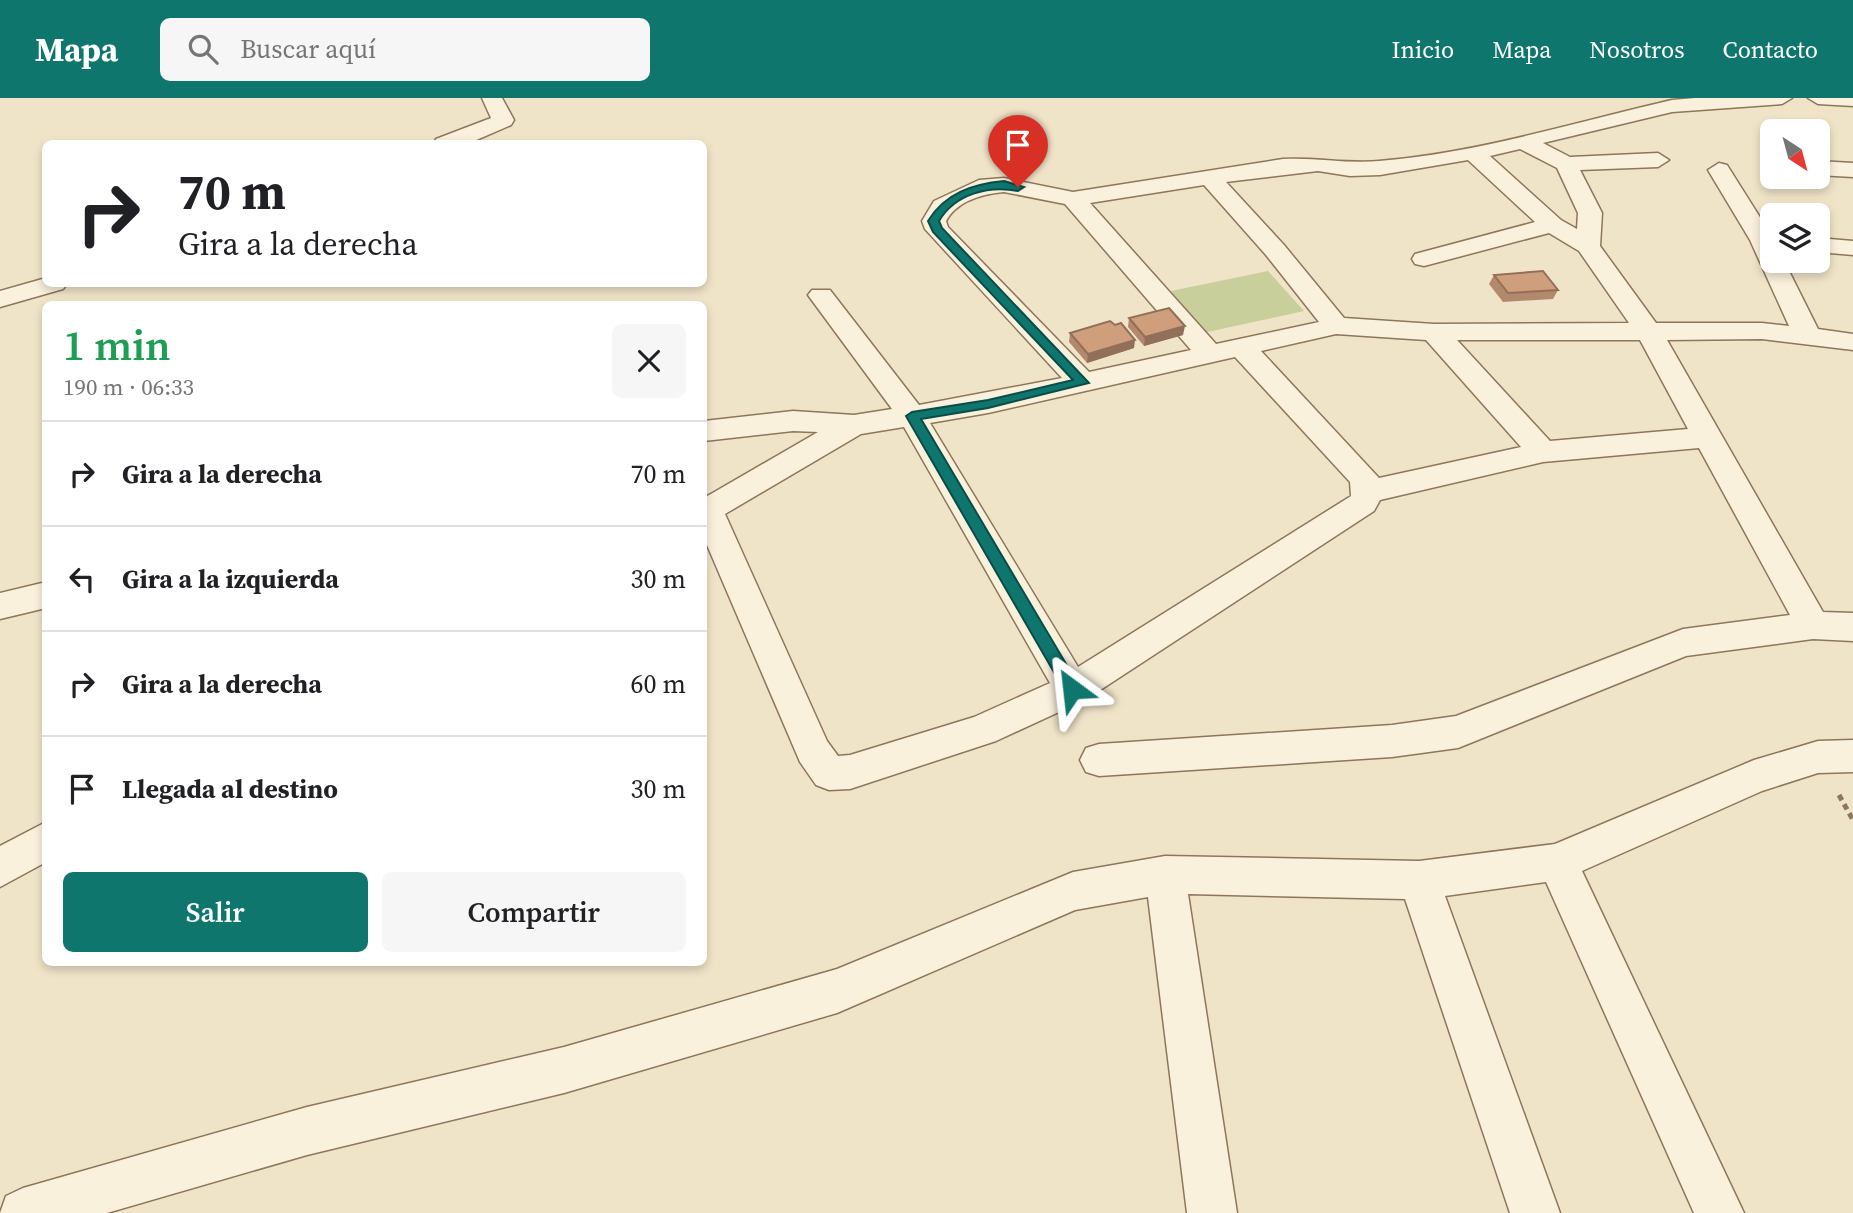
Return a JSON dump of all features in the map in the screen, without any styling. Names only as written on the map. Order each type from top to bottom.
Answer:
[{"type":"street","points":[[456,140],[486,130],[503,120],[492,98]]},
{"type":"street","points":[[1082,383],[937,229],[934,221],[942,206],[979,187],[1004,185],[1073,199],[1294,166],[1380,168],[1474,153],[1672,106],[1782,98]]},
{"type":"street","points":[[1818,98],[1853,100]]},
{"type":"street","points":[[1523,142],[1566,164],[1658,160]]},
{"type":"street","points":[[1474,153],[1552,225],[1588,246],[1650,334],[1813,625]]},
{"type":"street","points":[[1566,164],[1590,214],[1588,246]]},
{"type":"street","points":[[1830,169],[1853,170]]},
{"type":"street","points":[[1719,170],[1760,231]]},
{"type":"street","points":[[1211,179],[1275,250],[1336,326]]},
{"type":"street","points":[[1073,199],[1209,352]]},
{"type":"street","points":[[1424,259],[1552,225]]},
{"type":"street","points":[[1830,246],[1853,248]]},
{"type":"street","points":[[1781,273],[1808,337]]},
{"type":"street","points":[[0,299],[43,287]]},
{"type":"street","points":[[821,295],[912,416],[1072,689]]},
{"type":"street","points":[[707,431],[793,421],[854,425],[988,404],[1209,352],[1336,326],[1434,332],[1650,334],[1762,331],[1853,342]]},
{"type":"street","points":[[1434,332],[1543,452]]},
{"type":"street","points":[[707,513],[813,751],[829,773],[850,772],[983,730],[1072,689],[1363,503],[1368,492],[1364,478],[1240,346]]},
{"type":"street","points":[[707,510],[854,425]]},
{"type":"street","points":[[1368,492],[1543,452],[1707,437]]},
{"type":"street","points":[[0,606],[42,596]]},
{"type":"street","points":[[1099,760],[1392,741],[1458,732],[1683,643],[1813,625],[1853,627]]},
{"type":"street","points":[[23,1213],[307,1131],[564,1070],[837,991],[1073,891],[1165,875],[1419,880],[1557,862],[1754,777],[1818,757],[1853,756]]},
{"type":"street","points":[[0,868],[42,842]]},
{"type":"street","points":[[1557,862],[1719,1213]]},
{"type":"street","points":[[1165,875],[1212,1213]]},
{"type":"street","points":[[1419,880],[1535,1213]]},
{"type":"green space","points":[[1268,271],[1304,311],[1203,333],[1171,291]]},
{"type":"building","points":[[1543,271],[1558,290],[1508,293],[1494,275]]},
{"type":"building","points":[[1169,308],[1185,326],[1145,337],[1129,318]]},
{"type":"building","points":[[1110,321],[1115,325],[1121,323],[1135,340],[1088,354],[1070,333]]},
{"type":"route","points":[[1018,187],[979,187],[942,206],[934,221],[937,229],[1082,383],[988,404],[912,416],[1072,689]]}]
